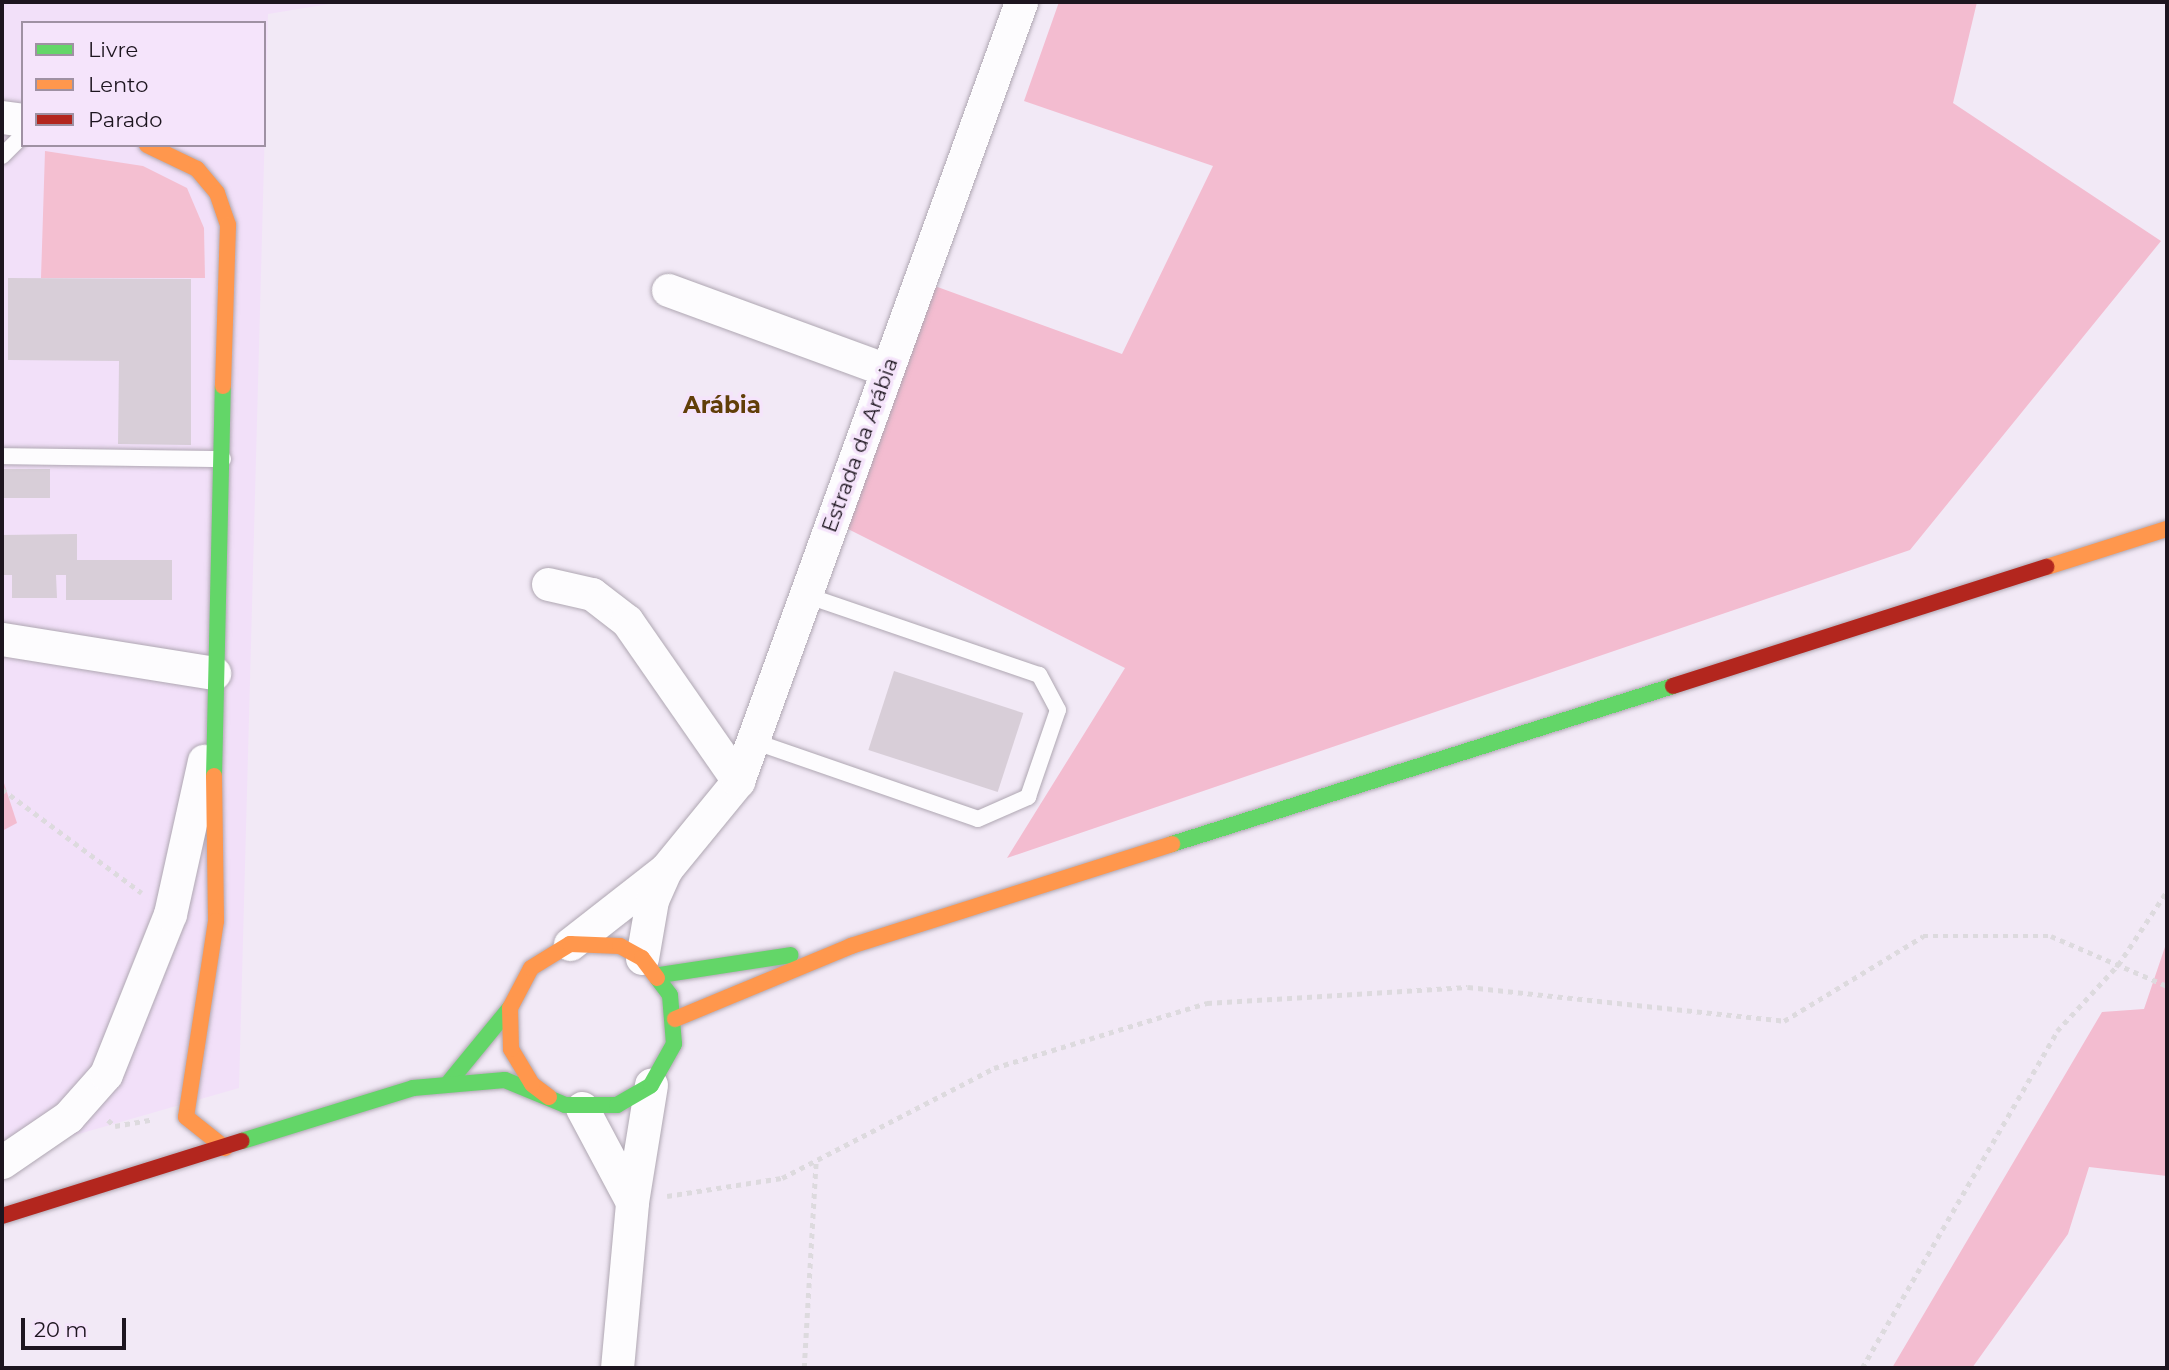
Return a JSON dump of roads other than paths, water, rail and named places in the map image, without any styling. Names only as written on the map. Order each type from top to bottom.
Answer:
[{"type":"street","name":"Estrada da Arábia","points":[[666,869],[738,781],[1021,2]]},
{"type":"street","points":[[2,117],[21,120]]},
{"type":"street","points":[[151,147],[197,169],[217,193],[228,225],[224,459],[213,724],[216,921],[186,1117],[225,1148]]},
{"type":"street","points":[[668,290],[887,370]]},
{"type":"street","points":[[676,1019],[851,946],[2167,529]]},
{"type":"street","points":[[548,584],[592,594],[627,621],[738,781]]},
{"type":"street","points":[[2,639],[214,673]]},
{"type":"street","points":[[2,1162],[68,1118],[106,1074],[170,914],[213,724]]},
{"type":"street","points":[[450,1081],[510,1007],[531,968],[570,944],[666,869]]},
{"type":"street","points":[[617,1368],[632,1202],[651,1085],[674,1044],[676,1019],[651,967],[652,900],[666,869]]},
{"type":"street","points":[[570,944],[620,946],[651,967],[851,946]]},
{"type":"street","points":[[510,1007],[515,1058],[549,1097]]},
{"type":"street","points":[[2,1216],[450,1081],[505,1080],[582,1108],[617,1105],[651,1085]]},
{"type":"street","points":[[582,1108],[632,1202]]},
{"type":"lane","points":[[2,156],[21,137]]},
{"type":"lane","points":[[2,456],[224,459]]},
{"type":"lane","points":[[752,741],[978,819],[1028,797],[1058,710],[1039,675],[806,595]]},
{"type":"district","name":"Arábia","points":[[722,405]]}]
